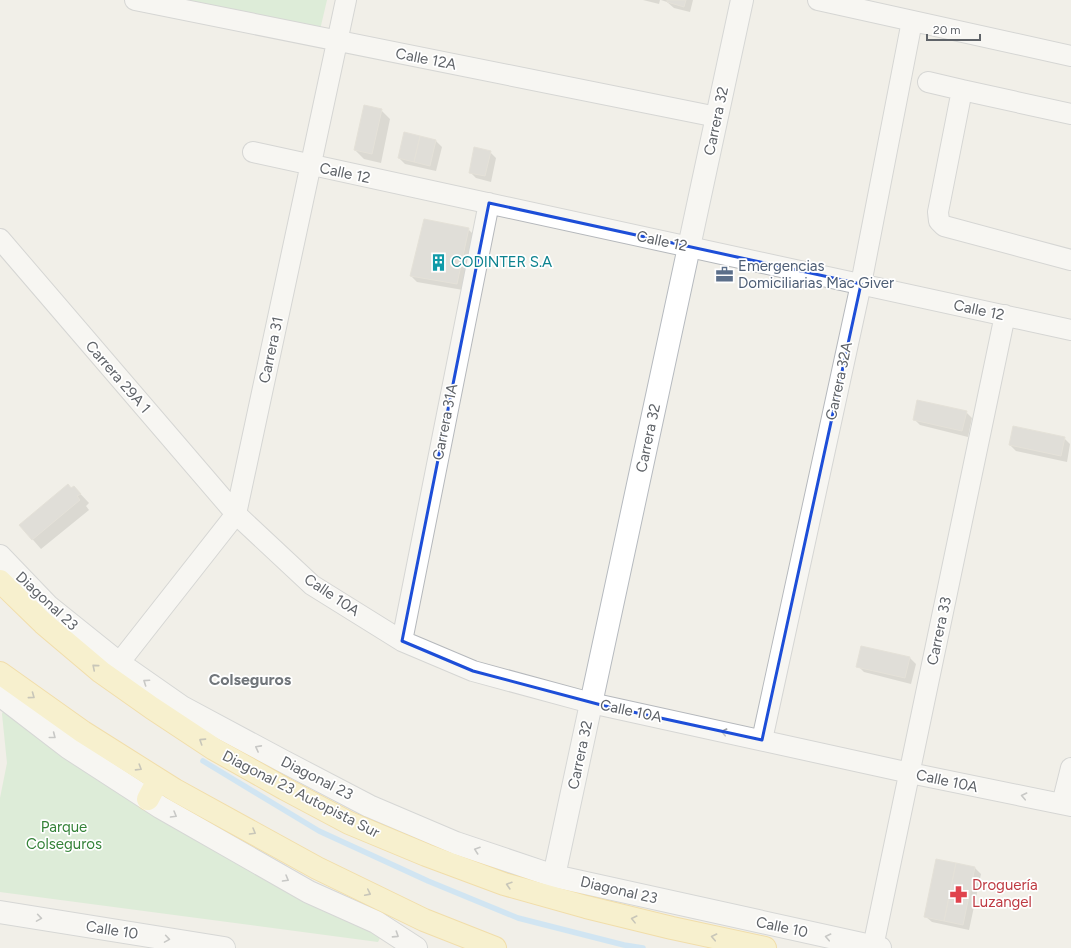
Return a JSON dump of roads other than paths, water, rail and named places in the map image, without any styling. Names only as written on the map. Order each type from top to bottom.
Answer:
[{"type":"main road","name":"Diagonal 23 Autopista Sur","points":[[0,580],[43,623],[101,672],[152,708],[214,749],[336,816],[426,855],[504,884],[586,907],[672,928]]},
{"type":"main road","points":[[0,673],[83,732],[158,780],[317,868],[424,920],[495,948]]},
{"type":"main road","points":[[148,799],[158,780]]},
{"type":"main road","name":"Calle 10","points":[[672,928],[766,948]]},
{"type":"street","name":"Calle 12A","points":[[135,0],[717,117]]},
{"type":"street","name":"Carrera 31","points":[[119,663],[236,514],[346,0]]},
{"type":"street","name":"Carrera 32","points":[[554,876],[742,0]]},
{"type":"street","points":[[818,0],[1071,56]]},
{"type":"street","name":"Carrera 32A","points":[[762,740],[861,284],[912,21]]},
{"type":"street","points":[[928,82],[1071,114]]},
{"type":"street","points":[[962,90],[938,212],[939,220],[944,226],[1071,260]]},
{"type":"street","name":"Calle 12","points":[[253,152],[1071,330]]},
{"type":"street","name":"Carrera 31A","points":[[402,641],[488,203]]},
{"type":"street","name":"Carrera 29A 1","points":[[0,239],[236,514]]},
{"type":"street","name":"Carrera 33","points":[[876,947],[910,773],[1004,315]]},
{"type":"street","name":"Calle 10A","points":[[236,514],[312,585],[402,641],[473,671],[591,703],[910,773],[1067,805]]},
{"type":"street","name":"Diagonal 23","points":[[0,556],[48,606],[119,663],[182,707],[369,806],[456,843],[554,876],[684,905]]},
{"type":"street","points":[[0,695],[69,748],[148,799],[309,892],[376,922],[416,948]]},
{"type":"street","points":[[1067,805],[1071,768]]},
{"type":"street","name":"Calle 10","points":[[684,905],[876,947]]},
{"type":"street","name":"Calle 10","points":[[0,912],[193,946],[224,948]]},
{"type":"waterway","points":[[203,761],[319,831],[428,881],[518,918],[624,945],[643,948]]},
{"type":"place","name":"CODINTER S.A","points":[[438,262]]},
{"type":"place","name":"Emergencias Domiciliarias Mac Giver","points":[[725,275]]},
{"type":"place","name":"Droguería Luzangel","points":[[959,894]]},
{"type":"district","name":"Colseguros","points":[[250,679]]},
{"type":"park label","name":"Parque Colseguros","points":[[64,836]]}]
